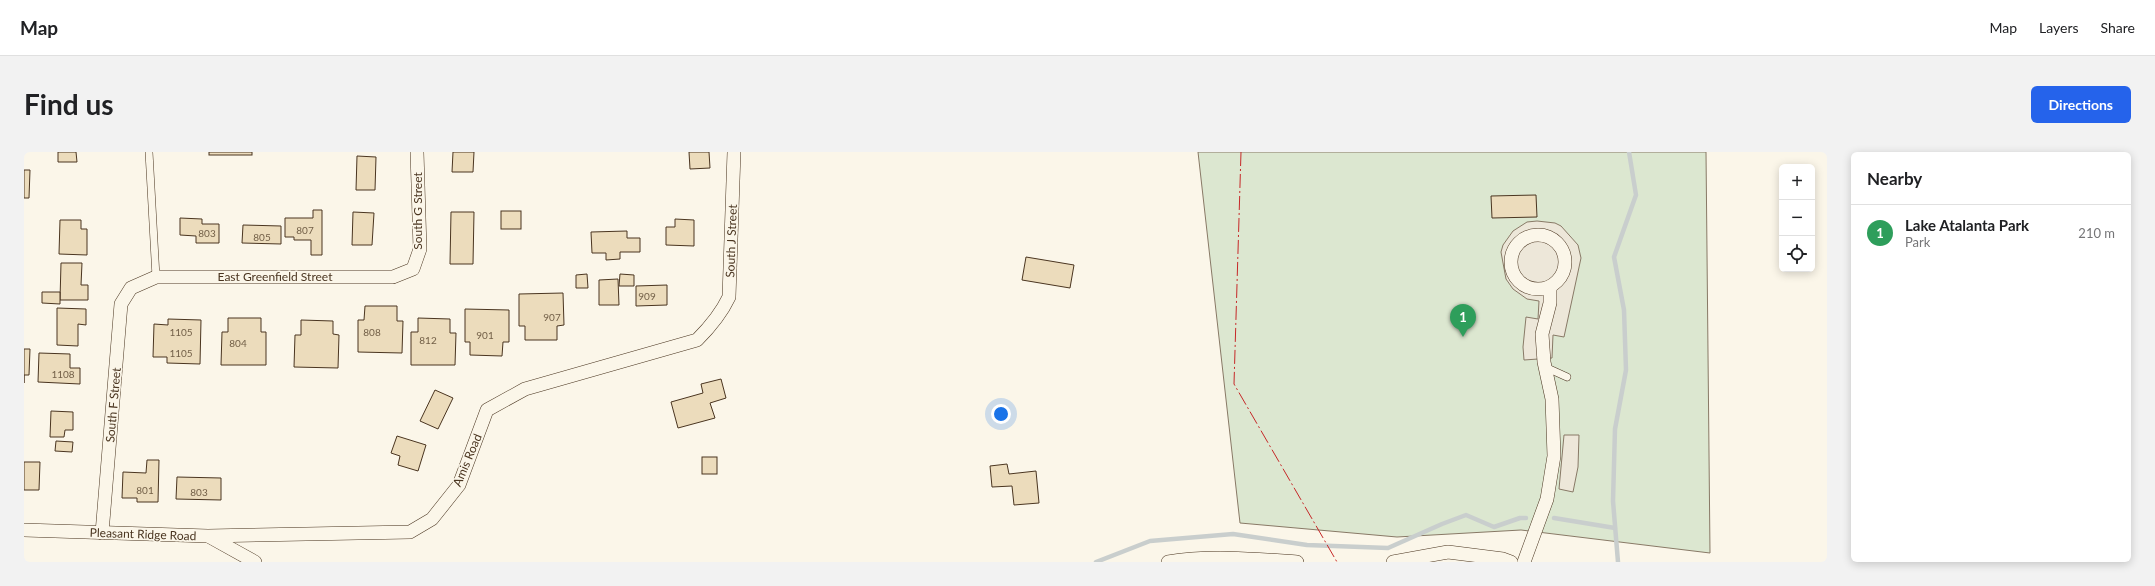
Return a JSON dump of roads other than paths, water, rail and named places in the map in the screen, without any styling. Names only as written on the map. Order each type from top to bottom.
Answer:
[{"type":"street","name":"South G Street","points":[[413,269],[420,249],[417,152]]},
{"type":"street","name":"South J Street","points":[[712,325],[721,314],[729,297],[734,152]]},
{"type":"street","points":[[1537,235],[1550,237],[1563,249],[1566,258],[1563,275],[1558,282],[1550,287],[1532,289],[1523,285],[1516,279],[1512,270],[1512,252],[1517,244],[1524,238],[1537,235]]},
{"type":"street","name":"East Greenfield Street","points":[[137,284],[156,277],[393,277],[413,269]]},
{"type":"street","name":"South F Street","points":[[102,533],[121,304],[131,288],[137,284]]},
{"type":"street","points":[[1524,562],[1547,499],[1554,456],[1552,399],[1544,367],[1542,334],[1550,303],[1550,287]]},
{"type":"street","name":"Amis Road","points":[[208,536],[410,532],[432,519],[459,484],[487,410],[525,389],[697,340],[712,325]]},
{"type":"street","name":"Pleasant Ridge Road","points":[[24,530],[208,536],[255,562]]},
{"type":"street","points":[[1393,562],[1448,552],[1503,559],[1511,562]]},
{"type":"street","points":[[1168,562],[1183,559],[1265,559],[1297,562]]},
{"type":"lane","points":[[149,152],[156,277]]},
{"type":"lane","points":[[1544,367],[1567,376]]},
{"type":"waterway","points":[[1618,562],[1613,501],[1615,429],[1626,370],[1624,310],[1614,257],[1636,195],[1629,152]]},
{"type":"waterway","points":[[1096,562],[1150,541],[1233,534],[1307,545],[1388,548],[1466,515],[1494,527],[1520,518],[1526,518]]},
{"type":"waterway","points":[[1554,518],[1615,528]]},
{"type":"place","name":"Lake Atalanta Park","points":[[1463,337]]}]
